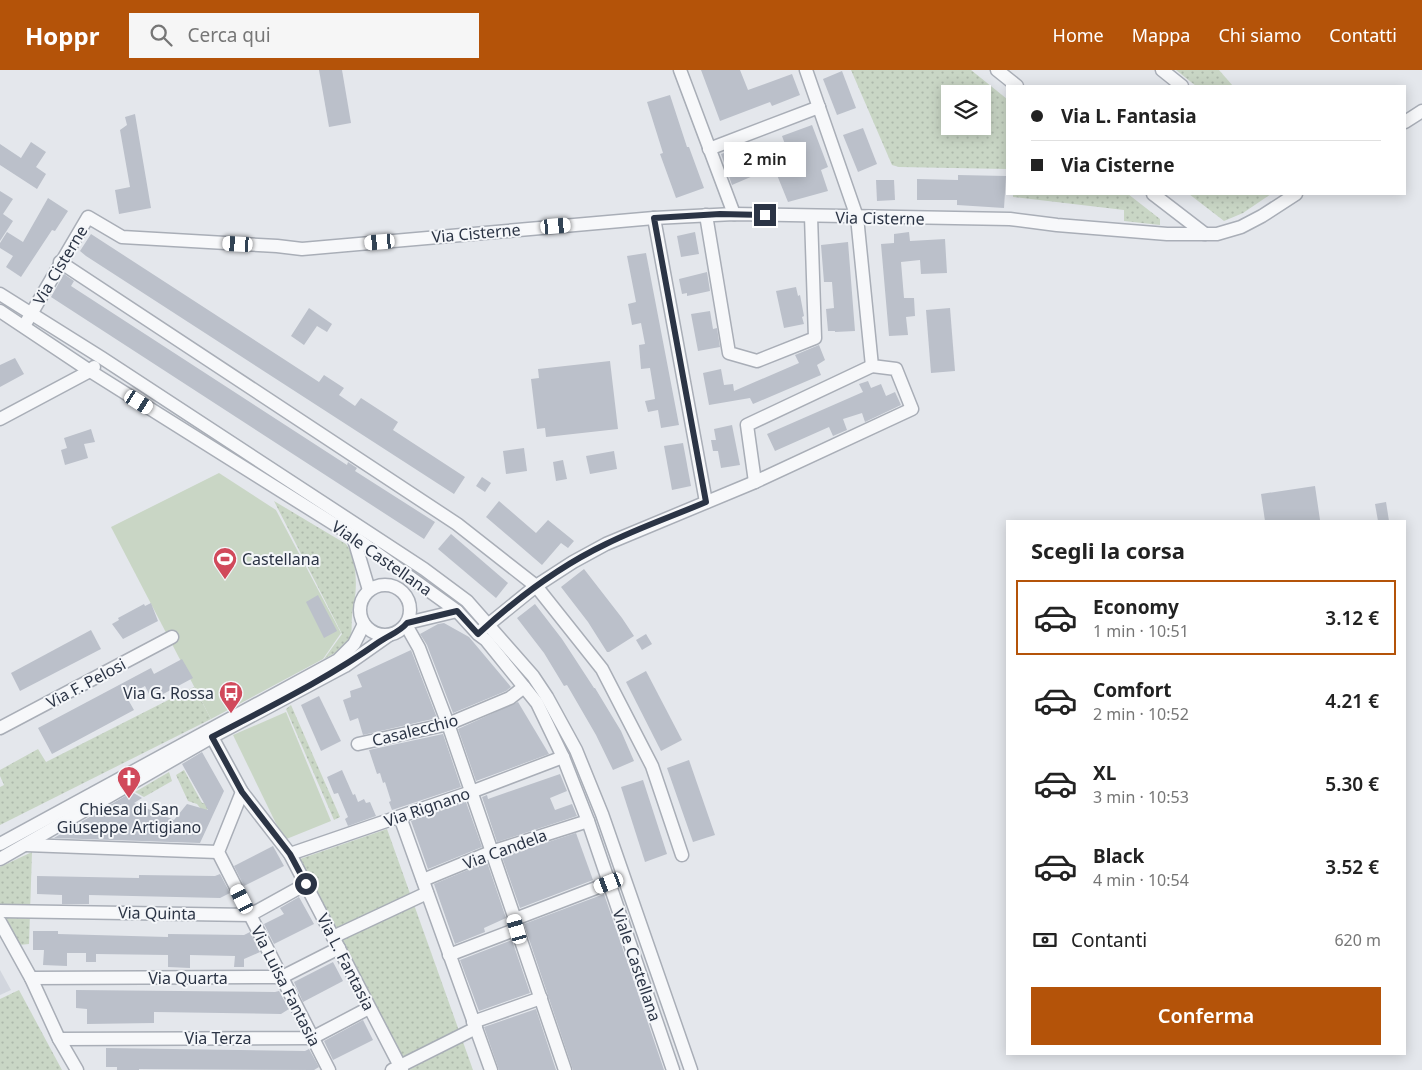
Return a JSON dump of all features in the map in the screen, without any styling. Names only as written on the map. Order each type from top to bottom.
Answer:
[{"type":"street","points":[[680,70],[734,214]]},
{"type":"street","points":[[806,70],[857,217],[872,366]]},
{"type":"street","points":[[997,70],[1016,85]]},
{"type":"street","points":[[1162,70],[1181,85]]},
{"type":"street","points":[[709,149],[819,108]]},
{"type":"street","points":[[1406,121],[1422,111]]},
{"type":"street","points":[[1154,195],[1205,234]]},
{"type":"street","name":"Via Cisterne","points":[[24,326],[88,217],[122,237],[302,248],[654,218],[734,214],[1010,219],[1056,225],[1167,234],[1217,234],[1241,227],[1294,195]]},
{"type":"street","points":[[706,215],[730,354],[757,361],[815,338],[811,216]]},
{"type":"street","points":[[654,218],[706,502]]},
{"type":"street","points":[[60,262],[457,524],[536,586],[602,669],[652,766],[682,855]]},
{"type":"street","points":[[0,294],[102,358],[424,569],[467,601],[533,676],[547,697],[576,750],[625,876],[691,1070]]},
{"type":"street","name":"Viale Castellana","points":[[0,311],[90,371],[353,536],[457,611],[486,640],[537,703],[563,757],[588,821],[673,1070]]},
{"type":"street","points":[[0,418],[90,371],[102,358]]},
{"type":"street","points":[[478,634],[536,586],[572,562],[606,544],[755,482],[912,409],[896,369],[872,366],[747,425],[755,482]]},
{"type":"street","points":[[353,536],[369,590]]},
{"type":"street","points":[[401,590],[416,580],[424,569]]},
{"type":"street","points":[[389,635],[374,633],[364,624],[361,617],[360,603],[369,590],[381,584],[395,586],[401,590],[409,602],[411,609],[406,624],[419,648],[448,724],[565,1070]]},
{"type":"street","points":[[1,844],[211,733],[345,666],[389,635],[396,633],[406,624],[457,611]]},
{"type":"street","points":[[0,859],[211,733],[338,660],[354,644],[364,624]]},
{"type":"street","name":"Via F. Pelosi","points":[[0,728],[172,637]]},
{"type":"street","name":"Casalecchio","points":[[358,744],[448,724],[510,698],[524,687]]},
{"type":"street","name":"Via L. Fantasia","points":[[211,733],[242,792],[290,854],[339,948],[398,1069]]},
{"type":"street","name":"Via Rignano","points":[[290,854],[471,792],[563,757]]},
{"type":"street","points":[[1,844],[218,852],[242,792]]},
{"type":"street","points":[[400,817],[491,1070]]},
{"type":"street","name":"Via Candela","points":[[422,880],[491,852],[588,821]]},
{"type":"street","name":"Via Luisa Fantasia","points":[[218,852],[329,1070]]},
{"type":"street","points":[[449,955],[609,883]]},
{"type":"street","name":"Via Quinta","points":[[0,911],[250,915],[306,884]]},
{"type":"street","points":[[333,937],[427,893]]},
{"type":"street","points":[[0,922],[31,978],[59,1039],[77,1070]]},
{"type":"street","name":"Via Quarta","points":[[31,978],[282,977],[339,948]]},
{"type":"street","points":[[398,1069],[474,1025],[541,998]]},
{"type":"street","name":"Via Terza","points":[[59,1039],[312,1038],[369,1008]]},
{"type":"shaded area","points":[[0,970],[11,990],[0,995]]},
{"type":"green space","points":[[851,70],[971,70],[990,85],[941,85],[941,135],[991,135],[991,86],[1006,98],[1006,169],[899,167],[892,165]]},
{"type":"green space","points":[[1176,70],[1219,70],[1232,85],[1195,85]]},
{"type":"green space","points":[[1013,195],[1129,195],[1160,219],[1160,225],[1124,221],[1124,210],[1013,197]]},
{"type":"green space","points":[[1190,195],[1270,195],[1243,213],[1224,221]]},
{"type":"green space","name":"Castellana","points":[[219,473],[276,510],[341,633],[323,659],[211,719],[111,527]]},
{"type":"green space","points":[[274,501],[346,544],[352,555],[356,584],[351,635],[344,646],[324,659],[342,634]]},
{"type":"green space","points":[[194,687],[211,719],[0,825],[0,787],[4,785],[0,776],[0,770],[38,749],[46,762]]},
{"type":"green space","points":[[291,705],[340,817],[334,820],[286,709]]},
{"type":"green space","points":[[286,712],[331,821],[284,840],[233,735]]},
{"type":"green space","points":[[184,770],[202,803],[211,802],[205,814],[197,804],[188,801],[176,775]]},
{"type":"green space","points":[[169,772],[172,781],[144,797],[135,792]]},
{"type":"green space","points":[[387,829],[473,1070],[402,1070],[294,861]]},
{"type":"green space","points":[[32,852],[29,944],[19,945],[0,913],[0,867]]},
{"type":"green space","points":[[19,990],[62,1070],[0,1070],[0,999]]},
{"type":"building","points":[[319,70],[342,70],[351,123],[329,127]]},
{"type":"building","points":[[701,70],[740,70],[748,90],[792,74],[800,95],[772,106],[770,102],[720,121]]},
{"type":"building","points":[[842,71],[856,108],[837,115],[823,79]]},
{"type":"building","points":[[670,95],[687,147],[689,147],[704,188],[676,198],[660,154],[663,153],[647,102]]},
{"type":"building","points":[[135,114],[151,208],[119,214],[115,190],[130,187],[120,130],[127,125],[125,117]]},
{"type":"building","points":[[812,125],[828,167],[821,170],[828,191],[788,202],[777,175],[794,169],[782,136]]},
{"type":"building","points":[[863,128],[877,164],[858,172],[843,135]]},
{"type":"building","points":[[31,142],[46,152],[36,167],[46,174],[37,189],[0,165],[0,144],[21,158]]},
{"type":"building","points":[[758,142],[769,169],[732,185],[721,154]]},
{"type":"building","points":[[958,175],[1006,176],[1004,208],[957,205],[957,200],[917,200],[917,179],[958,180]]},
{"type":"building","points":[[876,180],[894,180],[895,200],[877,201]]},
{"type":"building","points":[[0,191],[13,199],[3,214],[13,221],[0,241]]},
{"type":"building","points":[[48,198],[68,211],[55,231],[52,230],[21,277],[6,267],[13,256],[0,248],[0,243],[7,232],[23,242]]},
{"type":"building","points":[[695,232],[699,254],[681,257],[677,236]]},
{"type":"building","points":[[909,232],[910,241],[945,239],[947,273],[921,274],[920,260],[901,262],[904,298],[914,298],[915,316],[906,317],[908,335],[889,336],[881,244],[894,243],[894,234]]},
{"type":"building","points":[[91,234],[319,382],[324,375],[344,388],[339,395],[355,406],[361,398],[398,422],[393,430],[465,477],[454,494],[86,256],[80,251]]},
{"type":"building","points":[[848,242],[855,331],[828,331],[826,309],[834,308],[832,282],[824,282],[821,245]]},
{"type":"building","points":[[646,253],[679,425],[661,428],[658,410],[648,412],[645,401],[655,399],[650,368],[641,369],[639,345],[645,344],[641,323],[632,325],[628,304],[636,302],[627,256]]},
{"type":"building","points":[[707,272],[710,291],[687,296],[687,293],[682,294],[679,279]]},
{"type":"building","points":[[64,274],[74,281],[71,286],[347,465],[348,462],[357,468],[355,471],[435,522],[424,539],[51,297]]},
{"type":"building","points":[[796,287],[798,296],[800,295],[804,324],[784,328],[776,291]]},
{"type":"building","points":[[309,308],[332,324],[327,332],[317,326],[304,345],[291,336]]},
{"type":"building","points":[[950,308],[955,371],[931,373],[926,310]]},
{"type":"building","points":[[710,311],[713,329],[717,328],[720,347],[698,351],[691,314]]},
{"type":"building","points":[[819,345],[825,360],[817,365],[821,375],[753,404],[750,398],[709,405],[703,373],[721,369],[724,385],[733,384],[734,391],[799,363],[795,355]]},
{"type":"building","points":[[15,358],[24,374],[0,387],[0,365]]},
{"type":"building","points":[[610,361],[618,429],[546,437],[545,428],[537,429],[531,379],[539,378],[538,369]]},
{"type":"building","points":[[868,381],[871,388],[881,384],[886,396],[895,392],[901,405],[865,422],[862,413],[843,419],[847,430],[833,436],[829,427],[775,451],[767,434],[863,392],[859,384]]},
{"type":"building","points":[[732,425],[740,465],[721,468],[718,451],[713,451],[711,440],[716,440],[714,429]]},
{"type":"building","points":[[91,429],[95,442],[84,444],[88,458],[65,465],[61,450],[67,448],[64,438]]},
{"type":"building","points":[[683,443],[691,486],[672,490],[664,446]]},
{"type":"building","points":[[524,448],[527,471],[506,474],[503,451]]},
{"type":"building","points":[[614,451],[617,469],[590,474],[586,456]]},
{"type":"building","points":[[563,460],[567,479],[556,481],[553,462]]},
{"type":"building","points":[[482,477],[491,483],[485,492],[476,486]]},
{"type":"building","points":[[1315,486],[1320,520],[1265,520],[1261,494]]},
{"type":"building","points":[[499,501],[536,533],[548,520],[574,541],[568,548],[561,543],[542,565],[486,517]]},
{"type":"building","points":[[1386,502],[1389,520],[1378,520],[1375,504]]},
{"type":"building","points":[[451,534],[508,583],[496,598],[438,549]]},
{"type":"building","points":[[584,569],[634,636],[609,652],[607,652],[588,622],[561,587]]},
{"type":"building","points":[[318,595],[337,631],[324,638],[306,602]]},
{"type":"building","points":[[151,603],[158,621],[123,639],[112,624],[119,620],[118,618],[144,604],[145,606]]},
{"type":"building","points":[[535,604],[562,639],[595,688],[621,731],[634,761],[613,770],[596,735],[567,685],[564,686],[544,653],[517,618]]},
{"type":"building","points":[[444,623],[469,637],[511,687],[506,691],[453,713],[427,645],[420,634],[438,624]]},
{"type":"building","points":[[91,630],[101,649],[20,691],[11,673]]},
{"type":"building","points":[[646,634],[652,644],[642,650],[636,640]]},
{"type":"building","points":[[411,650],[437,718],[363,735],[358,718],[350,721],[343,700],[351,697],[350,691],[362,687],[357,675]]},
{"type":"building","points":[[182,659],[193,678],[152,700],[145,686],[126,696],[134,710],[52,754],[38,728],[151,668],[154,674]]},
{"type":"building","points":[[646,671],[682,740],[661,751],[626,682]]},
{"type":"building","points":[[319,696],[341,741],[321,751],[301,705]]},
{"type":"building","points":[[518,702],[549,754],[476,781],[458,729]]},
{"type":"building","points":[[443,734],[461,787],[392,810],[385,782],[383,783],[380,773],[377,774],[369,750]]},
{"type":"building","name":"Chiesa di San Giuseppe Artigiano","points":[[202,752],[224,791],[200,843],[54,838],[132,792],[142,798],[134,803],[174,820],[187,804],[208,810],[182,764]]},
{"type":"building","points":[[689,760],[715,835],[693,842],[667,768]]},
{"type":"building","points":[[342,770],[358,802],[364,799],[366,803],[370,802],[376,816],[348,826],[345,819],[348,817],[338,793],[334,794],[327,777]]},
{"type":"building","points":[[560,774],[567,791],[550,798],[555,810],[572,804],[577,816],[497,842],[482,797],[487,795],[488,799]]},
{"type":"building","points":[[643,780],[667,854],[645,862],[621,787]]},
{"type":"building","points":[[466,802],[482,847],[428,869],[411,821]]},
{"type":"building","points":[[576,833],[593,880],[520,908],[502,857]]},
{"type":"building","points":[[273,846],[284,866],[244,886],[234,866]]},
{"type":"building","points":[[487,862],[506,918],[484,928],[485,932],[455,944],[434,884]]},
{"type":"building","points":[[220,874],[230,893],[220,898],[89,895],[89,904],[62,904],[62,895],[37,894],[37,876],[139,878],[139,875],[215,876]]},
{"type":"building","points":[[604,894],[664,1070],[573,1070],[524,924]]},
{"type":"building","points":[[299,897],[314,924],[274,944],[264,924],[284,914],[280,908]]},
{"type":"building","points":[[33,931],[58,931],[58,934],[168,937],[168,934],[244,935],[250,932],[260,952],[244,959],[244,967],[234,967],[235,956],[190,955],[190,968],[168,967],[168,955],[96,954],[96,962],[86,962],[86,953],[67,953],[67,966],[43,965],[44,950],[33,950]]},
{"type":"building","points":[[512,940],[530,993],[479,1011],[460,960]]},
{"type":"building","points":[[333,962],[343,981],[303,1002],[294,982]]},
{"type":"building","points":[[76,990],[279,991],[289,1009],[281,1014],[154,1012],[154,1023],[87,1024],[87,1009],[76,1008]]},
{"type":"building","points":[[536,1009],[556,1070],[499,1070],[484,1027]]},
{"type":"building","points":[[363,1020],[373,1040],[333,1060],[324,1041]]},
{"type":"building","points":[[106,1048],[305,1051],[309,1049],[319,1067],[314,1070],[117,1070],[117,1067],[106,1067]]},
{"type":"place","name":"Castellana","points":[[225,580]]},
{"type":"place","name":"Via G. Rossa","points":[[231,714]]},
{"type":"place","name":"Chiesa di San Giuseppe Artigiano","points":[[129,799]]},
{"type":"route","points":[[306,884],[290,854],[242,792],[212,737],[345,666],[389,635],[396,633],[407,623],[457,611],[478,634],[536,586],[572,562],[606,544],[706,502],[654,218],[720,214],[765,215]]}]
